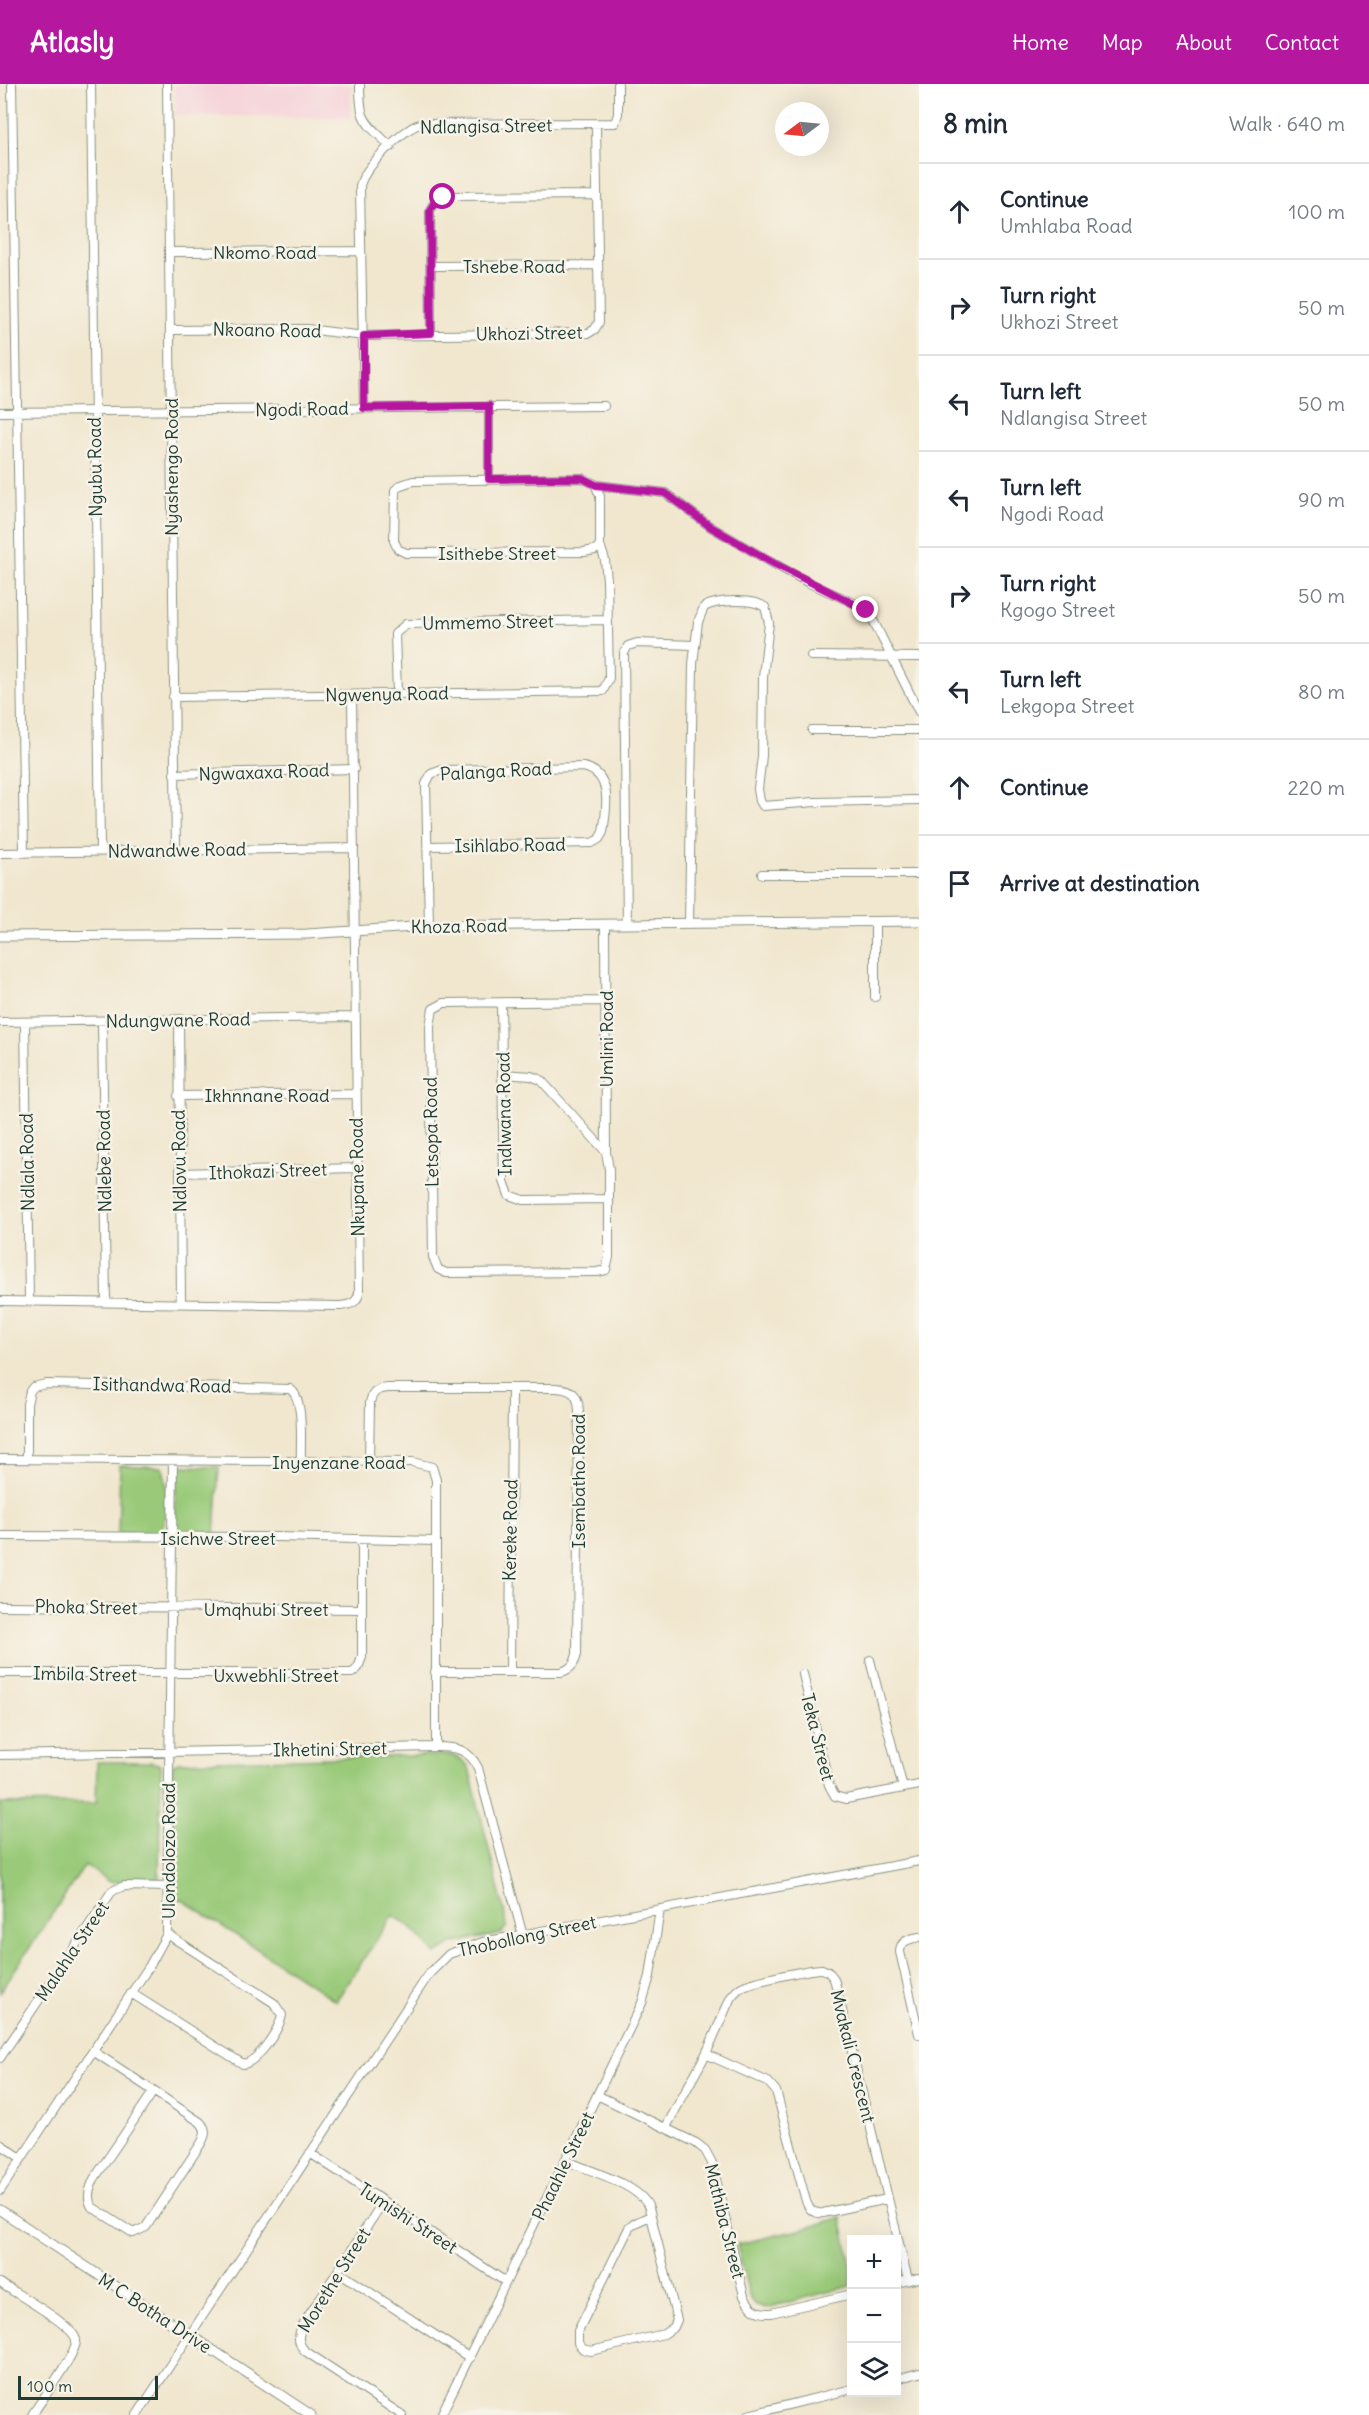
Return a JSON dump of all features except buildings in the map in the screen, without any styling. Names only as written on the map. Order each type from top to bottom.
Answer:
[{"type":"street","points":[[12,84],[24,852]]},
{"type":"street","name":"Ngubu Road","points":[[91,84],[100,851]]},
{"type":"street","name":"Nyashengo Road","points":[[167,84],[176,850]]},
{"type":"street","points":[[360,84],[361,115],[391,147]]},
{"type":"street","name":"Ndlangisa Street","points":[[364,408],[361,181],[365,173],[408,129],[420,124],[615,123],[618,114],[618,84]]},
{"type":"street","name":"Ukhozi Street","points":[[364,336],[431,333],[589,333],[595,329],[599,322],[596,124]]},
{"type":"street","points":[[431,333],[430,210],[433,203],[440,198],[596,195]]},
{"type":"street","name":"Nkomo Road","points":[[170,252],[361,251]]},
{"type":"street","name":"Tshebe Road","points":[[432,266],[597,265]]},
{"type":"street","name":"Nkoano Road","points":[[170,330],[307,329],[364,336]]},
{"type":"street","points":[[489,406],[489,479],[582,478],[596,485],[665,493],[703,521],[771,562],[809,583],[863,607],[893,657],[919,712]]},
{"type":"street","name":"Ngodi Road","points":[[0,412],[604,406]]},
{"type":"street","name":"Isithebe Street","points":[[489,479],[413,481],[399,486],[395,492],[395,544],[400,551],[409,554],[584,552],[595,550],[600,545]]},
{"type":"street","points":[[596,485],[600,496],[600,545],[608,580],[608,620]]},
{"type":"street","points":[[689,923],[694,645],[698,622],[704,607],[718,602],[755,603],[765,607],[769,623],[763,677],[760,801],[765,806],[815,802],[919,800]]},
{"type":"street","name":"Ngwenya Road","points":[[173,697],[600,692],[606,688],[609,678],[608,620]]},
{"type":"street","name":"Ummemo Street","points":[[397,693],[396,634],[406,624],[608,620]]},
{"type":"street","points":[[627,924],[624,653],[628,646],[637,643],[694,645]]},
{"type":"street","points":[[811,657],[919,657]]},
{"type":"street","name":"Nkupane Road","points":[[0,1301],[340,1306],[353,1303],[357,1299],[359,1292],[356,1168],[356,930],[352,696]]},
{"type":"street","points":[[812,730],[919,730]]},
{"type":"street","name":"Palanga Road","points":[[429,926],[426,784],[431,774],[442,770],[562,767],[593,769],[603,777],[605,795],[603,832],[599,839],[592,843]]},
{"type":"street","name":"Ngwaxaxa Road","points":[[174,774],[354,769]]},
{"type":"street","name":"Isihlabo Road","points":[[429,846],[592,843]]},
{"type":"street","name":"Ndwandwe Road","points":[[0,853],[354,848]]},
{"type":"street","points":[[762,874],[919,874]]},
{"type":"street","points":[[875,921],[875,997]]},
{"type":"street","name":"Khoza Road","points":[[0,936],[307,934],[429,926],[919,921]]},
{"type":"street","name":"Umlini Road","points":[[597,1272],[606,1270],[608,1266],[605,926]]},
{"type":"street","name":"Letsopa Road","points":[[597,1272],[446,1273],[436,1266],[433,1242],[431,1013],[437,1006],[444,1004],[606,1001]]},
{"type":"street","name":"Indlwana Road","points":[[501,1004],[504,1181],[509,1195],[523,1200],[609,1199]]},
{"type":"street","name":"Ndungwane Road","points":[[0,1022],[355,1017]]},
{"type":"street","name":"Ndlovu Road","points":[[179,1019],[181,1302]]},
{"type":"street","name":"Ndlala Road","points":[[25,1022],[29,1301]]},
{"type":"street","name":"Ndlebe Road","points":[[102,1022],[106,1301]]},
{"type":"street","points":[[503,1074],[531,1076],[541,1080],[606,1152]]},
{"type":"street","name":"Ikhnnane Road","points":[[178,1096],[356,1094]]},
{"type":"street","name":"Ithokazi Street","points":[[180,1173],[356,1168]]},
{"type":"street","name":"Isithandwa Road","points":[[27,1460],[28,1396],[33,1387],[45,1384],[290,1389],[298,1401],[301,1461]]},
{"type":"street","name":"Isembatho Road","points":[[369,1461],[370,1403],[371,1397],[377,1390],[388,1388],[564,1388],[574,1392],[578,1402],[577,1654],[574,1664],[561,1672],[435,1672]]},
{"type":"street","name":"Kereke Road","points":[[510,1672],[512,1389]]},
{"type":"street","name":"Inyenzane Road","points":[[0,1459],[369,1461],[420,1462],[432,1467],[436,1480],[436,1747]]},
{"type":"street","name":"Ulondolozo Road","points":[[0,2191],[131,1993],[167,1934],[173,1461]]},
{"type":"street","name":"Isichwe Street","points":[[0,1536],[435,1541]]},
{"type":"street","name":"Uxwebhli Street","points":[[170,1675],[352,1674],[363,1657],[362,1540]]},
{"type":"street","name":"Phoka Street","points":[[0,1606],[171,1608]]},
{"type":"street","name":"Umqhubi Street","points":[[171,1608],[362,1609]]},
{"type":"street","points":[[870,1660],[903,1788],[919,1785]]},
{"type":"street","name":"Imbila Street","points":[[0,1673],[170,1675]]},
{"type":"street","name":"Teka Street","points":[[802,1674],[830,1785],[838,1798],[846,1799],[903,1788]]},
{"type":"street","name":"Ikhetini Street","points":[[0,1755],[436,1747],[461,1749],[469,1754],[478,1768],[522,1936]]},
{"type":"street","name":"Thobollong Street","points":[[137,2415],[435,1966],[449,1954],[459,1949],[522,1936],[919,1861]]},
{"type":"street","name":"Malahla Street","points":[[0,2058],[112,1891],[135,1885],[168,1887]]},
{"type":"street","name":"Phaahle Street","points":[[441,2415],[566,2161],[645,1993],[660,1909]]},
{"type":"street","points":[[131,1993],[243,2064],[257,2057],[279,2024],[282,2015],[274,2003],[167,1934]]},
{"type":"street","points":[[919,1937],[906,1941],[900,1947],[919,2034]]},
{"type":"street","name":"Mvakali Crescent","points":[[666,2127],[706,2054],[731,1996],[742,1986],[820,1969],[830,1974],[835,1982],[908,2280]]},
{"type":"street","points":[[93,2051],[201,2122],[205,2128],[205,2136],[146,2227],[133,2233],[92,2207],[89,2203],[89,2192],[94,2179],[153,2092]]},
{"type":"street","points":[[706,2054],[768,2082],[776,2091],[806,2202],[811,2210],[823,2213],[887,2199]]},
{"type":"street","name":"Mathiba Street","points":[[597,2095],[666,2127],[696,2143],[708,2154],[744,2296],[753,2309],[758,2313],[771,2313],[847,2295]]},
{"type":"street","points":[[0,2144],[21,2158]]},
{"type":"street","name":"Tumishi Street","points":[[310,2153],[506,2282]]},
{"type":"street","points":[[566,2161],[640,2193],[647,2201],[675,2311],[676,2324],[669,2332],[591,2350],[583,2349],[577,2339],[578,2331],[622,2241],[634,2223],[650,2216]]},
{"type":"street","name":"Morethe Street","points":[[383,2202],[302,2326],[298,2337],[301,2346],[402,2415]]},
{"type":"street","name":"M C Botha Drive","points":[[0,2210],[311,2415]]},
{"type":"street","points":[[339,2272],[470,2358]]},
{"type":"street","points":[[901,2282],[919,2278]]},
{"type":"street","points":[[0,2283],[61,2323],[74,2333],[76,2338],[74,2352],[32,2415]]},
{"type":"street","points":[[901,2378],[919,2373]]},
{"type":"street","points":[[748,2415],[847,2390]]},
{"type":"shaded area","points":[[175,84],[351,84],[351,118],[175,115]]},
{"type":"green space","points":[[120,1465],[162,1467],[166,1502],[164,1522],[158,1534],[118,1534]]},
{"type":"green space","points":[[182,1466],[219,1467],[215,1536],[174,1534],[177,1468]]},
{"type":"green space","points":[[451,1755],[462,1760],[469,1768],[506,1919],[507,1926],[501,1934],[454,1943],[436,1954],[410,1926],[393,1915],[336,2001],[184,1901],[170,1900],[173,1765],[178,1762]]},
{"type":"green space","points":[[97,1762],[151,1762],[161,1765],[159,1877],[154,1881],[109,1882],[85,1865],[0,1992],[0,1804],[96,1803]]},
{"type":"green space","points":[[841,2217],[847,2245],[847,2287],[766,2308],[754,2304],[750,2299],[737,2244],[804,2229]]},
{"type":"route","points":[[443,197],[436,200],[430,210],[431,333],[364,336],[364,408],[489,406],[489,479],[582,478],[596,485],[665,493],[711,527],[771,562],[866,610]]}]
